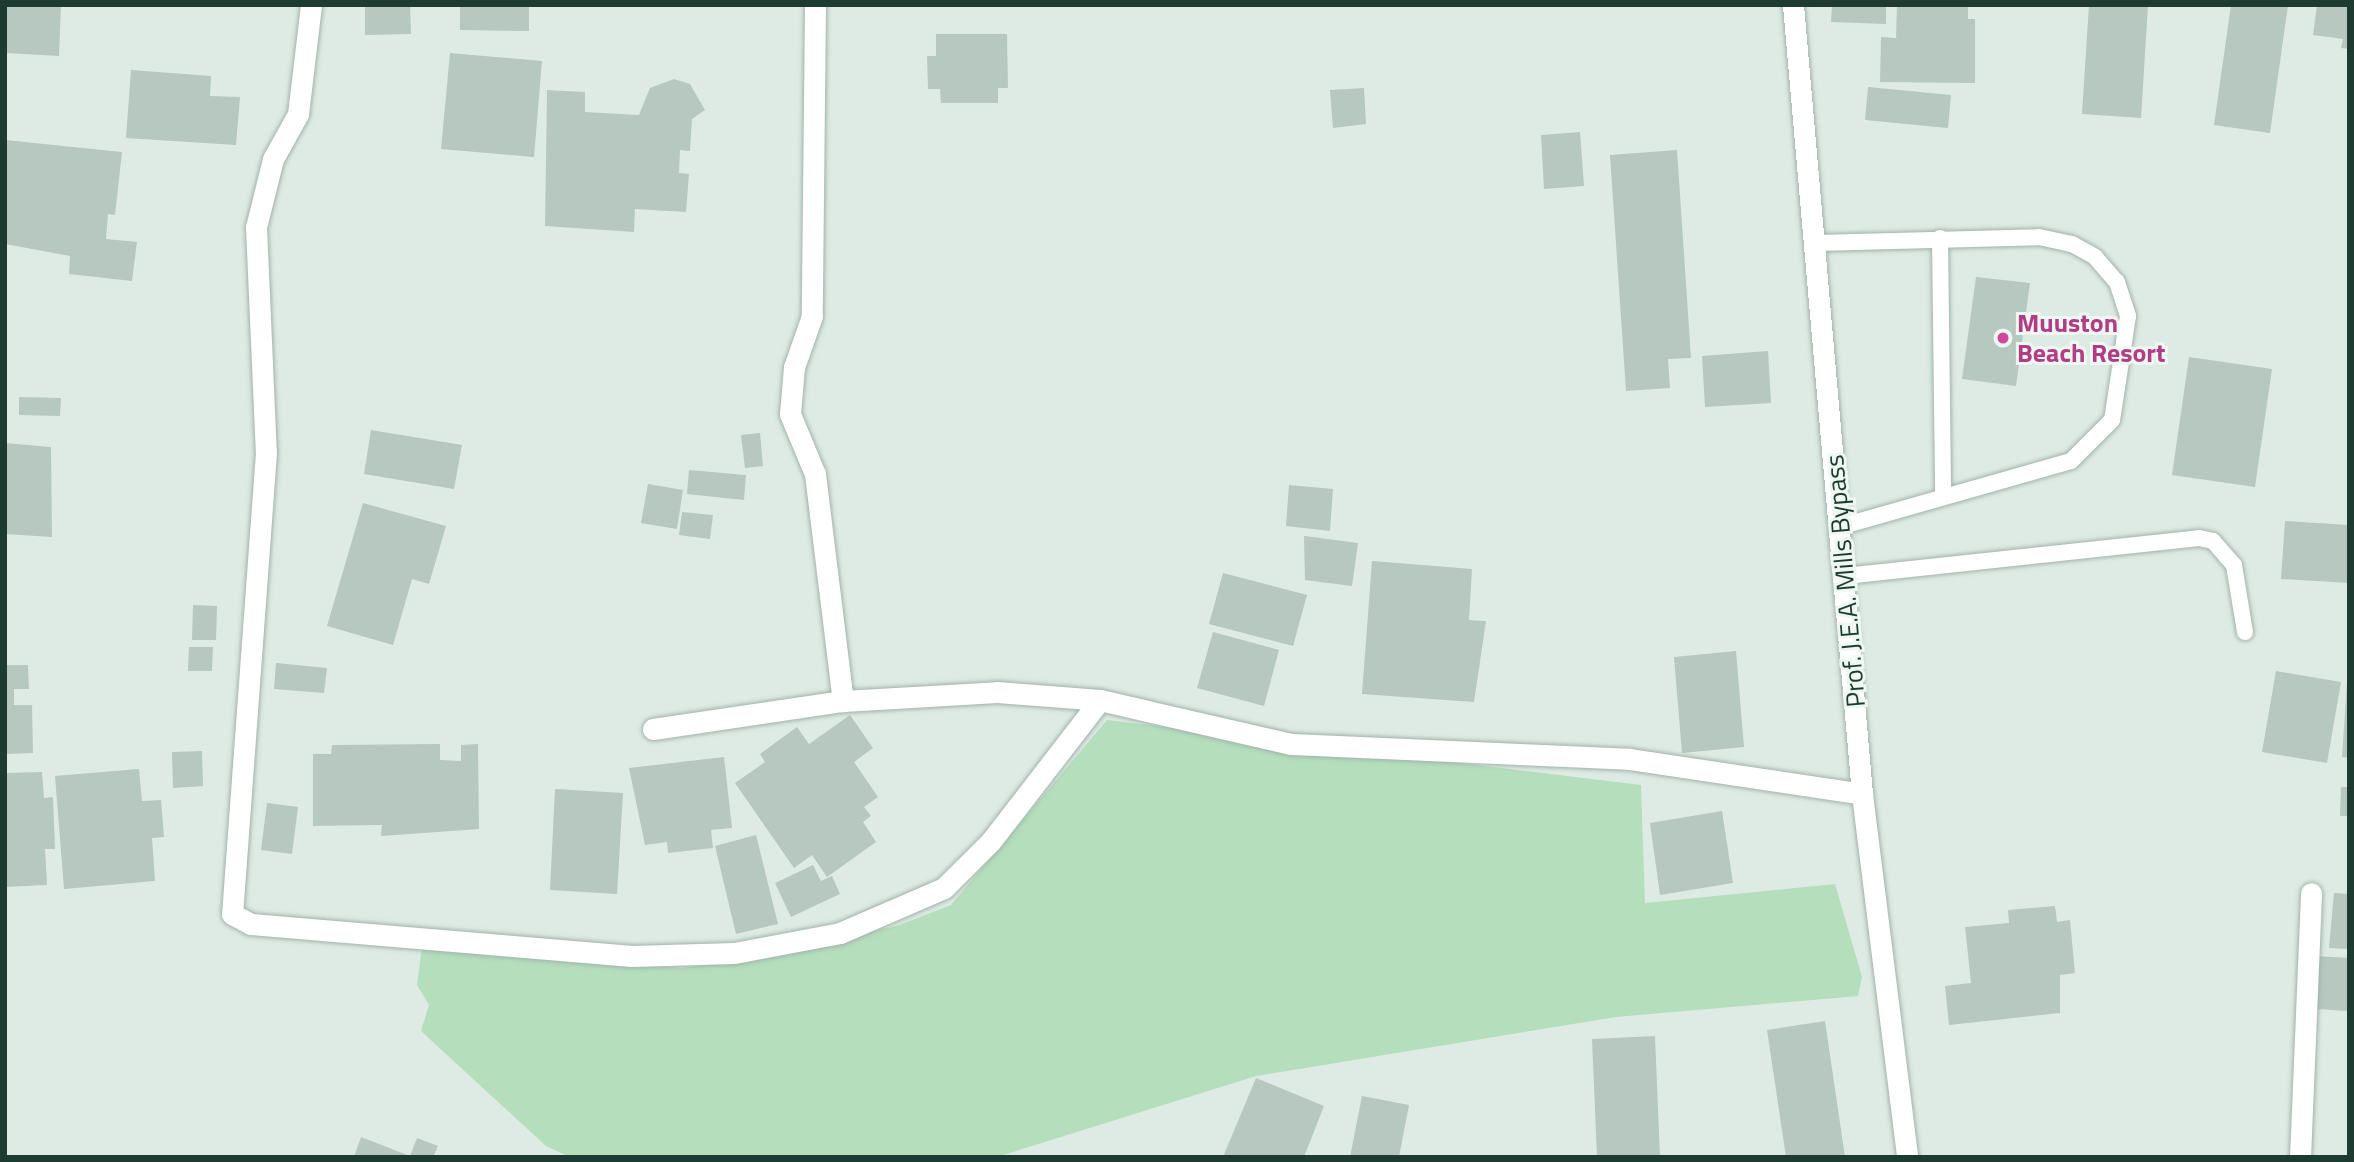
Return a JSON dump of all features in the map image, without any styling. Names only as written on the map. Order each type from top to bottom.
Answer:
[{"type":"street","points":[[311,5],[298,114],[273,159],[256,227],[267,452],[232,914],[251,924],[632,956],[734,953],[840,933],[944,888],[991,841],[1100,700]]},
{"type":"street","points":[[815,5],[812,316],[794,367],[790,414],[815,474],[843,701]]},
{"type":"street","name":"Prof. J.E.A. Mills Bypass","points":[[1793,5],[1816,243],[1862,794],[1907,1157]]},
{"type":"street","points":[[653,729],[843,701],[997,692],[1100,700],[1291,744],[1629,759],[1862,794]]},
{"type":"street","points":[[2300,1157],[2311,893]]},
{"type":"lane","points":[[1816,243],[2039,237],[2072,244],[2117,282],[2127,316],[2123,383],[2112,420],[2096,441],[2071,461],[1943,495],[1839,527]]},
{"type":"lane","points":[[1940,238],[1943,495]]},
{"type":"lane","points":[[1845,576],[2199,538],[2213,541],[2234,565],[2245,632]]},
{"type":"green space","points":[[1107,720],[1641,785],[1645,903],[1835,884],[1862,977],[1858,996],[1616,1017],[1256,1076],[997,1157],[570,1157],[546,1146],[421,1031],[429,1005],[417,985],[422,947],[682,968],[897,926],[951,905]]},
{"type":"building","points":[[5,5],[61,5],[59,56],[5,53]]},
{"type":"building","points":[[365,5],[410,5],[411,34],[365,35]]},
{"type":"building","points":[[460,5],[529,5],[529,31],[460,30]]},
{"type":"building","points":[[1832,5],[1886,5],[1886,24],[1831,22]]},
{"type":"building","points":[[1897,5],[1968,5],[1968,19],[1975,19],[1975,83],[1880,82],[1881,37],[1896,38]]},
{"type":"building","points":[[2089,5],[2148,5],[2141,118],[2082,114]]},
{"type":"building","points":[[2231,5],[2288,5],[2270,133],[2214,125]]},
{"type":"building","points":[[2317,5],[2349,5],[2349,49],[2341,48],[2343,39],[2313,35]]},
{"type":"building","points":[[936,34],[1007,34],[1008,88],[998,88],[998,103],[941,103],[940,89],[928,89],[927,56],[936,56]]},
{"type":"building","points":[[450,53],[542,61],[534,157],[441,149]]},
{"type":"building","points":[[131,70],[211,76],[210,96],[240,97],[236,145],[126,138]]},
{"type":"building","points":[[674,79],[690,84],[705,110],[692,119],[690,151],[680,150],[679,173],[689,174],[686,212],[635,209],[634,232],[545,226],[547,90],[585,92],[585,112],[639,115],[650,88]]},
{"type":"building","points":[[1868,87],[1951,95],[1948,128],[1865,120]]},
{"type":"building","points":[[1364,88],[1366,124],[1333,128],[1330,90]]},
{"type":"building","points":[[1580,132],[1584,186],[1544,189],[1541,135]]},
{"type":"building","points":[[5,140],[122,152],[115,215],[108,214],[106,239],[137,242],[132,281],[69,274],[70,256],[5,244]]},
{"type":"building","points":[[1677,150],[1691,358],[1668,359],[1670,388],[1626,391],[1610,155]]},
{"type":"building","points":[[1976,277],[2030,283],[2016,386],[1962,379]]},
{"type":"building","points":[[1768,351],[1771,403],[1705,407],[1702,356]]},
{"type":"building","points":[[2189,357],[2272,369],[2255,487],[2172,475]]},
{"type":"building","points":[[19,397],[61,398],[60,416],[19,415]]},
{"type":"building","points":[[371,430],[462,445],[454,489],[364,474]]},
{"type":"building","points":[[760,433],[763,466],[745,468],[741,435]]},
{"type":"building","points":[[5,443],[51,447],[52,537],[5,534]]},
{"type":"building","points":[[689,470],[746,475],[744,500],[687,494]]},
{"type":"building","points":[[648,484],[683,490],[677,529],[641,523]]},
{"type":"building","points":[[1289,485],[1333,489],[1330,531],[1286,526]]},
{"type":"building","points":[[363,503],[446,526],[429,584],[412,579],[393,645],[327,626]]},
{"type":"building","points":[[682,512],[713,515],[710,539],[679,535]]},
{"type":"building","points":[[2285,521],[2349,525],[2349,583],[2281,579]]},
{"type":"building","points":[[1304,536],[1358,543],[1352,586],[1305,580]]},
{"type":"building","points":[[1372,561],[1472,569],[1469,620],[1486,621],[1474,702],[1362,694]]},
{"type":"building","points":[[1223,573],[1307,595],[1293,646],[1209,624]]},
{"type":"building","points":[[193,605],[217,606],[216,640],[192,640]]},
{"type":"building","points":[[1213,632],[1279,650],[1264,706],[1197,688]]},
{"type":"building","points":[[189,647],[213,647],[212,671],[188,671]]},
{"type":"building","points":[[1736,651],[1744,747],[1682,753],[1674,657]]},
{"type":"building","points":[[276,663],[327,668],[324,693],[274,689]]},
{"type":"building","points":[[5,665],[28,665],[29,689],[14,689],[14,705],[32,705],[33,753],[5,754]]},
{"type":"building","points":[[2276,671],[2341,682],[2327,763],[2262,752]]},
{"type":"building","points":[[2349,682],[2349,758],[2342,757]]},
{"type":"building","points":[[850,715],[873,748],[854,762],[878,797],[864,807],[871,816],[863,822],[876,842],[827,877],[812,855],[794,868],[735,783],[765,762],[760,754],[797,727],[809,744]]},
{"type":"building","points":[[440,744],[440,760],[461,761],[461,745],[478,744],[479,829],[381,836],[382,825],[313,826],[313,754],[331,754],[332,745]]},
{"type":"building","points":[[202,751],[203,786],[173,788],[172,752]]},
{"type":"building","points":[[724,757],[732,828],[711,830],[713,848],[668,853],[667,842],[645,845],[629,768]]},
{"type":"building","points":[[139,769],[142,801],[161,800],[164,837],[152,838],[155,881],[64,889],[55,776]]},
{"type":"building","points":[[42,772],[44,798],[53,797],[55,849],[45,849],[47,885],[5,887],[5,773]]},
{"type":"building","points":[[2341,787],[2349,787],[2349,816],[2340,816]]},
{"type":"building","points":[[555,789],[623,793],[617,894],[550,890]]},
{"type":"building","points":[[267,803],[298,807],[292,854],[261,850]]},
{"type":"building","points":[[1722,811],[1733,883],[1660,895],[1650,823]]},
{"type":"building","points":[[756,835],[778,924],[736,934],[715,846]]},
{"type":"building","points":[[813,865],[821,881],[832,876],[840,894],[791,917],[775,883]]},
{"type":"building","points":[[2334,893],[2349,894],[2349,949],[2329,948]]},
{"type":"building","points":[[2055,906],[2057,922],[2070,920],[2075,973],[2060,975],[2060,1013],[1949,1025],[1945,986],[1971,983],[1965,927],[2009,923],[2008,910]]},
{"type":"building","points":[[2316,956],[2349,958],[2349,1011],[2314,1009]]},
{"type":"building","points":[[1825,1021],[1845,1157],[1786,1157],[1767,1030]]},
{"type":"building","points":[[1655,1036],[1660,1157],[1597,1157],[1592,1039]]},
{"type":"building","points":[[1256,1078],[1324,1106],[1304,1157],[1223,1157]]},
{"type":"building","points":[[1362,1096],[1409,1105],[1399,1157],[1350,1157]]},
{"type":"building","points":[[361,1137],[410,1156],[417,1138],[438,1146],[433,1157],[354,1157]]},
{"type":"place","name":"Muuston Beach Resort","points":[[2003,338]]}]
